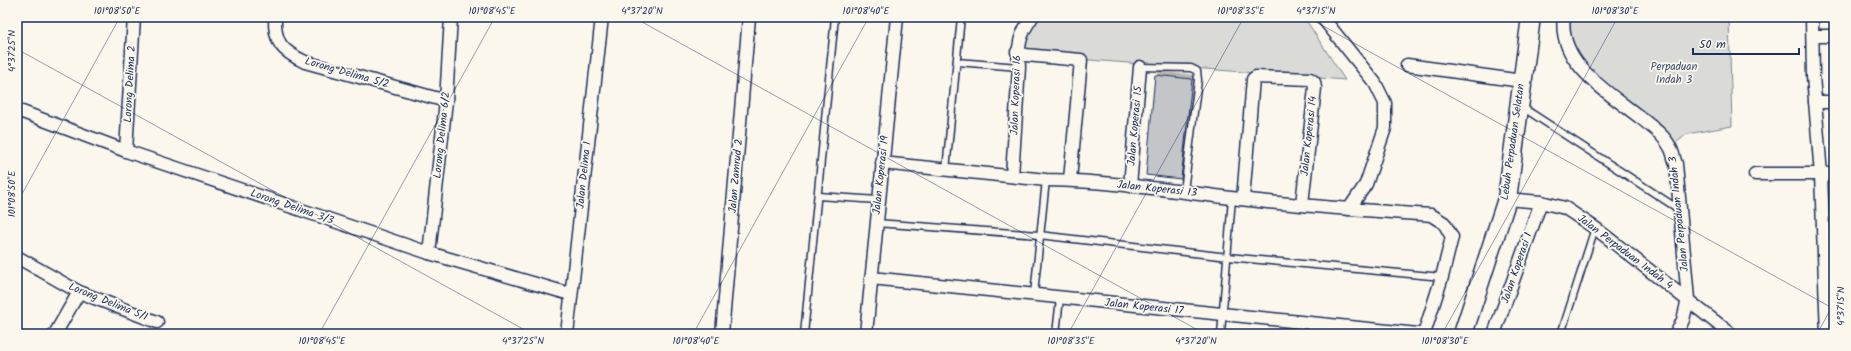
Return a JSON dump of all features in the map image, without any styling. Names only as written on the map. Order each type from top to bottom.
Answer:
[{"type":"street","name":"Lorong Delima 2","points":[[126,151],[134,17]]},
{"type":"street","name":"Lorong Delima 5/2","points":[[275,17],[274,32],[279,43],[285,51],[305,62],[446,101]]},
{"type":"street","name":"Lorong Delima 6/2","points":[[429,252],[446,101],[451,17]]},
{"type":"street","name":"Jalan Delima 1","points":[[567,334],[570,294],[602,17]]},
{"type":"street","name":"Jalan Zamrud 2","points":[[722,334],[749,17]]},
{"type":"street","name":"Jalan Koperasi 19","points":[[866,334],[897,17]]},
{"type":"street","name":"Jalan Koperasi 16","points":[[1012,176],[1019,67],[1017,52],[1022,31],[1032,17]]},
{"type":"street","points":[[1322,17],[1375,83],[1385,104],[1385,128],[1366,184],[1349,209]]},
{"type":"street","name":"Lebuh Perpaduan Selatan","points":[[1463,334],[1507,199],[1531,17]]},
{"type":"street","name":"Jalan Perpaduan Indah 3","points":[[1564,17],[1563,25],[1566,45],[1578,64],[1593,79],[1659,132],[1671,147],[1676,164],[1688,299],[1683,320],[1676,334]]},
{"type":"street","points":[[1812,17],[1815,102],[1828,235],[1827,334]]},
{"type":"street","points":[[1813,36],[1834,36]]},
{"type":"street","points":[[1017,52],[1026,55],[1081,60],[1070,180]]},
{"type":"street","points":[[1406,65],[1522,81]]},
{"type":"street","name":"Jalan Koperasi 15","points":[[1130,186],[1140,67]]},
{"type":"street","name":"Jalan Koperasi 14","points":[[1238,198],[1253,79],[1256,77],[1310,79],[1314,82],[1315,88],[1302,204]]},
{"type":"street","points":[[1815,102],[1834,102]]},
{"type":"street","name":"Lorong Delima 3/3","points":[[19,114],[429,252],[570,294]]},
{"type":"street","name":"Jalan Koperasi 13","points":[[882,163],[1046,180],[1070,180],[1184,191],[1349,209],[1431,215],[1444,224],[1452,237],[1442,277]]},
{"type":"street","points":[[1755,174],[1834,174]]},
{"type":"street","name":"Jalan Perpaduan Indah 4","points":[[1507,199],[1541,202],[1565,208],[1595,228],[1731,334]]},
{"type":"street","name":"Jalan Koperasi 1","points":[[1494,334],[1541,202]]},
{"type":"street","name":"Lorong Delima 5/1","points":[[17,257],[79,292],[158,322]]},
{"type":"street","points":[[1424,334],[1442,277]]},
{"type":"street","name":"Jalan Koperasi 17","points":[[871,278],[1418,334]]},
{"type":"street","points":[[55,334],[79,292]]},
{"type":"lane","points":[[804,334],[835,17]]},
{"type":"lane","points":[[946,170],[961,17]]},
{"type":"lane","points":[[956,62],[1019,67]]},
{"type":"lane","points":[[1140,67],[1191,68],[1197,71],[1198,80],[1184,191]]},
{"type":"lane","points":[[1519,106],[1680,210]]},
{"type":"lane","points":[[1034,294],[1039,235],[1046,180]]},
{"type":"lane","points":[[818,196],[878,200]]},
{"type":"lane","points":[[1220,334],[1228,257],[1238,198]]},
{"type":"lane","points":[[876,223],[1039,235],[1228,257],[1442,277]]},
{"type":"lane","points":[[1561,334],[1595,228]]},
{"type":"lane","points":[[1056,334],[1060,298]]},
{"type":"green space","points":[[1033,17],[1304,17],[1345,80],[1026,55],[1021,39]]},
{"type":"green space","name":"Perpaduan Indah 3","points":[[1564,17],[1729,17],[1732,126],[1687,134],[1671,147],[1578,64]]},
{"type":"building","points":[[1155,75],[1192,79],[1181,179],[1146,175]]}]
